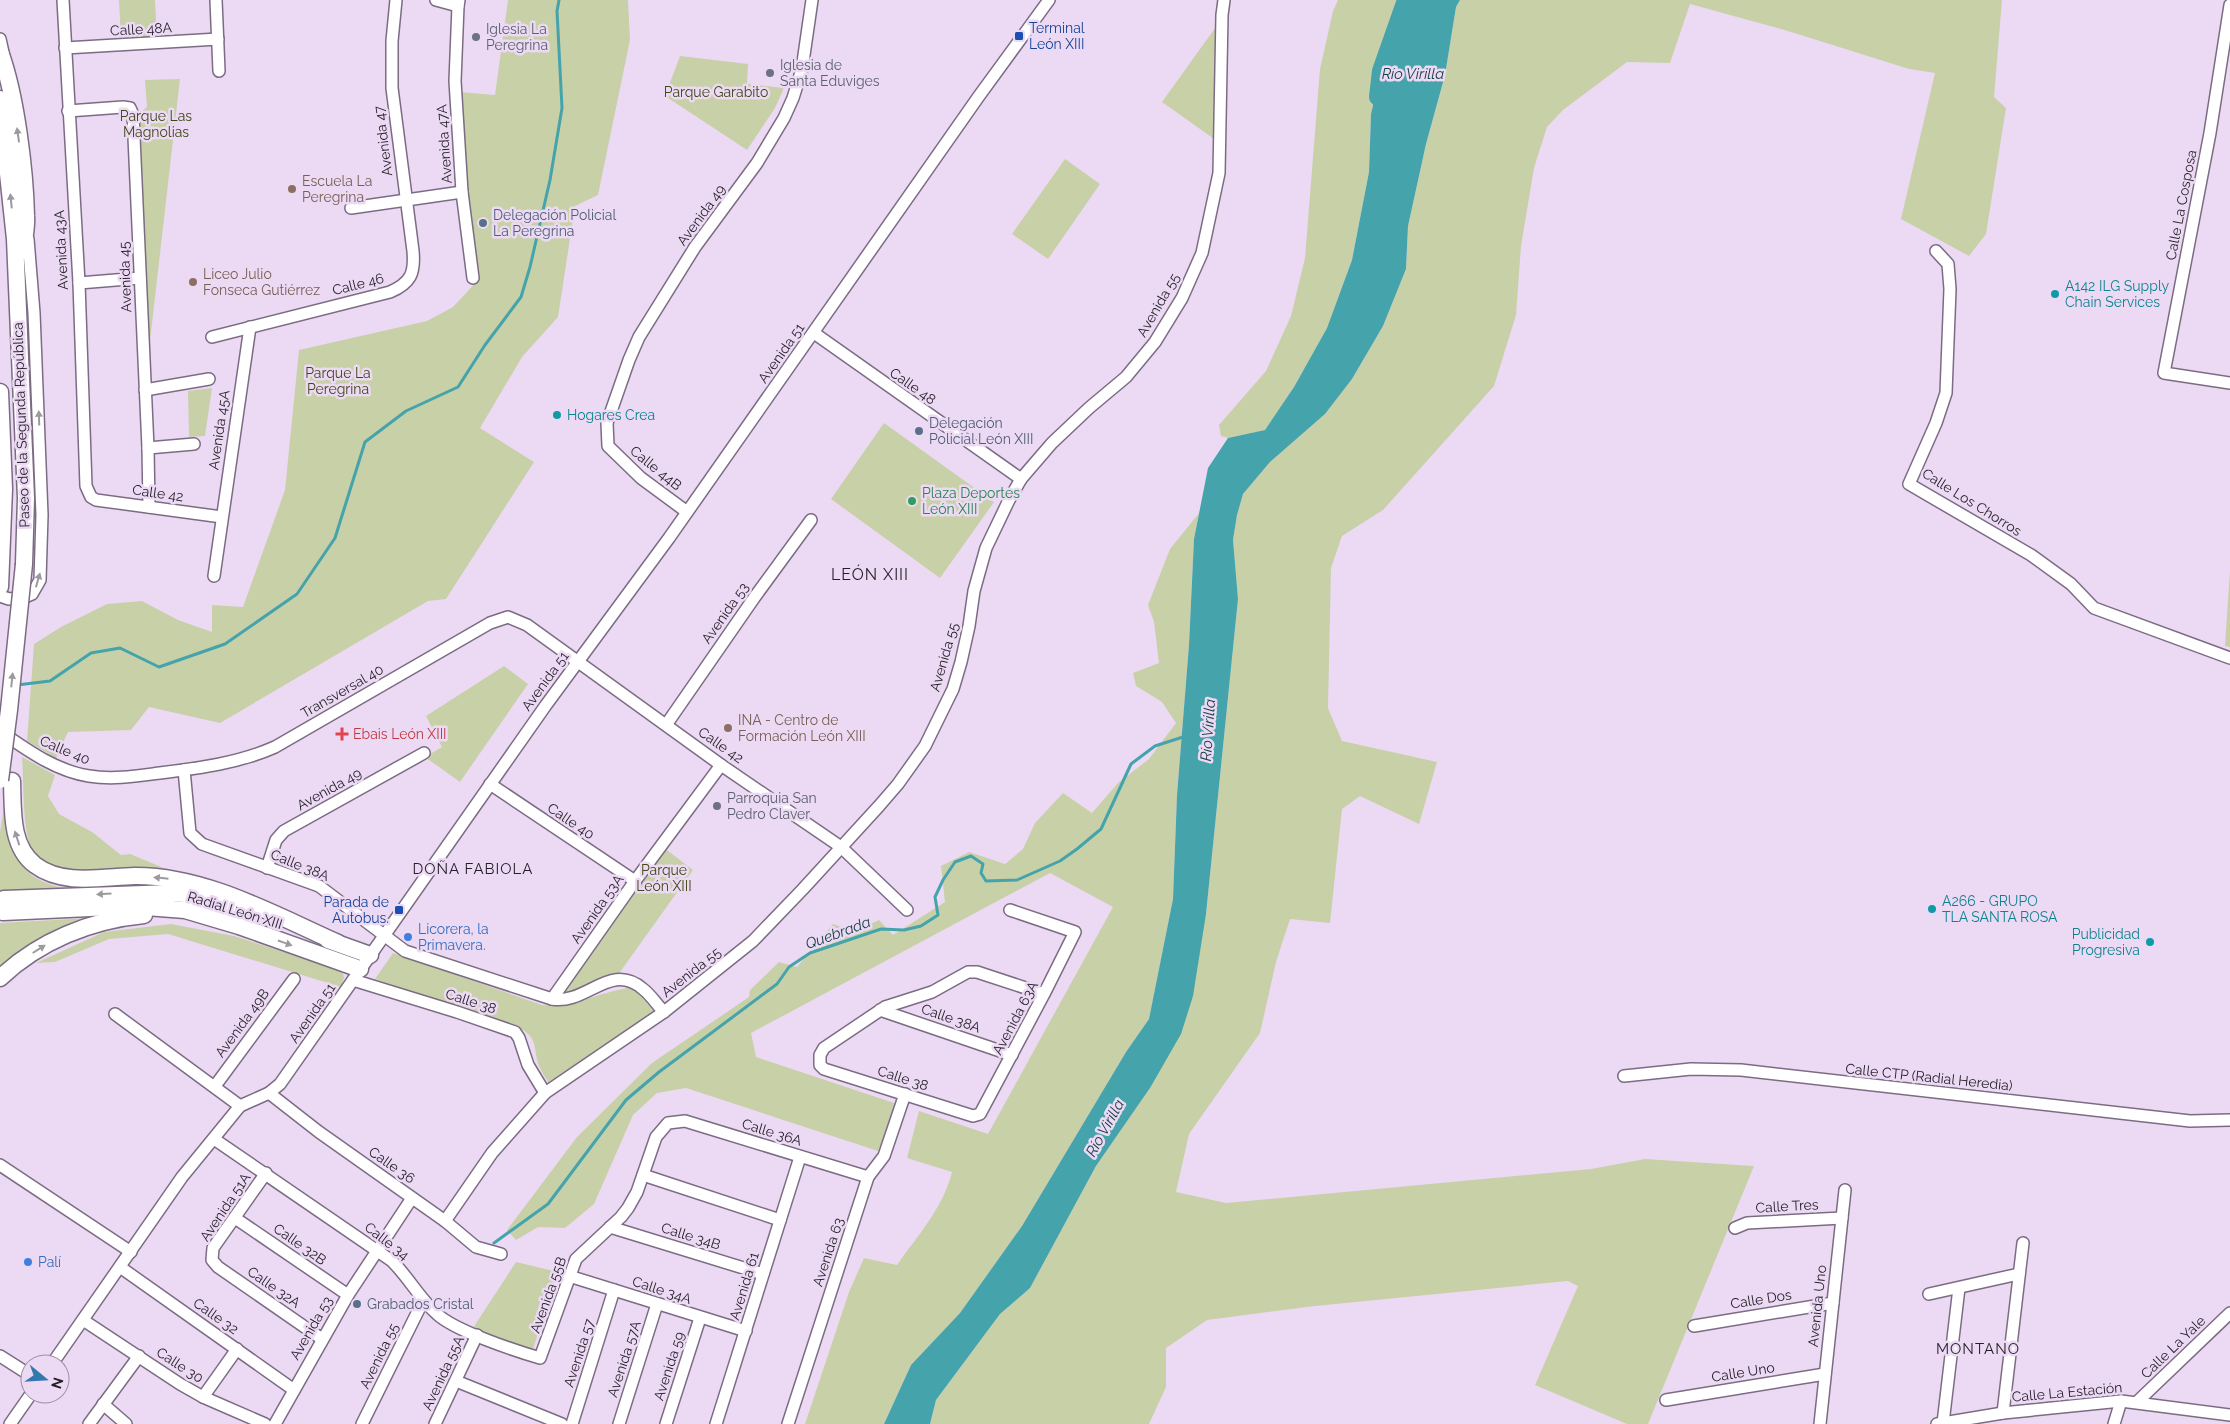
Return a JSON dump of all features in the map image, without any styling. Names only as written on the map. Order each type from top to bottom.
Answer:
[{"type":"highway","points":[[3,59],[18,135],[26,218],[17,290]]},
{"type":"highway","name":"Paseo de la Segunda República","points":[[0,99],[12,207],[26,498],[24,564],[10,710],[6,780],[20,846],[34,865],[44,871],[66,878],[155,877],[187,883],[206,888],[255,907],[338,943]]},
{"type":"highway","name":"Paseo de la Segunda República","points":[[0,392],[4,489],[0,587]]},
{"type":"highway","name":"Radial León XIII","points":[[357,975],[239,926],[185,910],[153,906],[4,905],[156,892],[185,894],[338,943],[370,956]]},
{"type":"highway","points":[[0,978],[14,965],[49,943],[74,931],[110,921],[130,917],[168,915],[239,926]]},
{"type":"street","name":"Avenida 43A","points":[[63,0],[78,283],[86,486],[91,497]]},
{"type":"street","points":[[216,0],[219,72]]},
{"type":"street","name":"Avenida 47","points":[[396,0],[392,41],[392,88],[414,265],[410,277]]},
{"type":"street","points":[[436,0],[459,3]]},
{"type":"street","name":"Avenida 49","points":[[608,446],[607,423],[639,337],[695,248],[757,163],[794,98],[802,69],[812,0]]},
{"type":"street","name":"Avenida 51","points":[[59,1354],[182,1177],[240,1106],[269,1093],[280,1084],[490,784],[614,615],[979,96],[1049,0]]},
{"type":"street","name":"Avenida 55","points":[[445,1221],[492,1153],[545,1093],[664,1012],[753,941],[841,848],[898,784],[925,746],[953,689],[961,662],[974,591],[986,548],[1021,479],[1052,443],[1126,377],[1155,342],[1182,298],[1202,253],[1215,201],[1219,173],[1222,15],[1224,0]]},
{"type":"street","name":"Avenida 47A","points":[[459,3],[454,81],[462,192],[473,278]]},
{"type":"street","name":"Calle La Cosposa","points":[[2230,5],[2210,133],[2164,373],[2230,382]]},
{"type":"street","points":[[0,39],[3,59]]},
{"type":"street","name":"Calle 48A","points":[[65,48],[218,39]]},
{"type":"street","name":"Avenida 45","points":[[68,111],[123,107],[130,108],[133,114],[149,507]]},
{"type":"street","points":[[351,208],[462,192]]},
{"type":"street","points":[[0,596],[9,599],[25,598],[32,594],[40,580],[42,515],[40,449],[34,313],[26,218]]},
{"type":"street","name":"Calle Los Chorros","points":[[1936,251],[1948,264],[1950,289],[1946,393],[1936,423],[1909,484],[2031,556],[2071,584],[2094,608],[2230,658]]},
{"type":"street","name":"Calle 46","points":[[250,327],[390,292],[402,287],[410,277]]},
{"type":"street","points":[[78,283],[140,278]]},
{"type":"street","points":[[212,337],[250,327]]},
{"type":"street","name":"Avenida 45A","points":[[214,576],[250,327]]},
{"type":"street","name":"Calle 48","points":[[814,333],[1021,479]]},
{"type":"street","points":[[145,390],[210,379]]},
{"type":"street","points":[[148,448],[194,444]]},
{"type":"street","name":"Calle 44B","points":[[608,446],[641,478],[687,512]]},
{"type":"street","name":"Calle 42","points":[[91,497],[102,501],[222,517]]},
{"type":"street","name":"Avenida 53","points":[[666,725],[811,520]]},
{"type":"street","name":"Calle 42","points":[[508,618],[527,624],[721,765],[841,848],[907,910]]},
{"type":"street","name":"Transversal 40","points":[[184,770],[252,757],[275,747],[490,623],[508,618]]},
{"type":"street","name":"Calle 40","points":[[0,731],[26,750],[60,767],[88,776],[117,778],[184,770]]},
{"type":"street","name":"Avenida 49","points":[[267,868],[276,840],[284,831],[424,753]]},
{"type":"street","name":"Avenida 53A","points":[[552,999],[635,881],[721,765]]},
{"type":"street","name":"Calle 38A","points":[[184,770],[190,833],[194,839],[202,844],[319,886],[360,915],[405,951],[552,999],[564,1001],[617,979],[632,981],[644,989],[664,1012]]},
{"type":"street","name":"Calle 40","points":[[490,784],[635,881]]},
{"type":"street","name":"Avenida 63A","points":[[978,1115],[1012,1055],[1075,933],[1074,930],[1010,910]]},
{"type":"street","points":[[880,1010],[932,992],[968,972],[977,972],[1044,994]]},
{"type":"street","name":"Calle 38","points":[[357,975],[515,1032],[519,1038],[528,1065],[545,1093]]},
{"type":"street","name":"Avenida 49B","points":[[215,1086],[294,978]]},
{"type":"street","name":"Calle 38A","points":[[880,1010],[1012,1055]]},
{"type":"street","name":"Calle 38","points":[[880,1010],[824,1048],[820,1054],[820,1065],[824,1069],[974,1116],[978,1115]]},
{"type":"street","points":[[115,1014],[240,1106]]},
{"type":"street","name":"Calle CTP (Radial Heredia)","points":[[1624,1076],[1691,1069],[1741,1070],[2190,1121],[2230,1120]]},
{"type":"street","name":"Calle 36","points":[[269,1093],[319,1132],[445,1221],[476,1247],[501,1254]]},
{"type":"street","name":"Avenida 63","points":[[788,1424],[868,1177],[884,1156],[905,1094]]},
{"type":"street","name":"Calle 36A","points":[[668,1123],[685,1121],[868,1177]]},
{"type":"street","name":"Avenida 55B","points":[[541,1358],[569,1276],[580,1252],[610,1227],[633,1200],[656,1137],[668,1123]]},
{"type":"street","name":"Calle 34","points":[[214,1139],[377,1250],[401,1270],[423,1301],[440,1318],[477,1336],[541,1358]]},
{"type":"street","name":"Avenida 61","points":[[716,1424],[800,1157]]},
{"type":"street","points":[[0,1165],[131,1252]]},
{"type":"street","name":"Avenida 51A","points":[[212,1258],[213,1248],[266,1173]]},
{"type":"street","points":[[643,1175],[780,1220]]},
{"type":"street","name":"Avenida Uno","points":[[1820,1424],[1845,1190]]},
{"type":"street","name":"Avenida 53","points":[[275,1424],[348,1295],[412,1198]]},
{"type":"street","name":"Calle 32B","points":[[235,1218],[348,1295]]},
{"type":"street","name":"Calle Tres","points":[[1735,1228],[1747,1222],[1842,1218]]},
{"type":"street","name":"Calle 34B","points":[[610,1227],[763,1274]]},
{"type":"street","points":[[2003,1413],[2023,1244]]},
{"type":"street","name":"Calle 32A","points":[[212,1258],[218,1267],[322,1338]]},
{"type":"street","name":"Calle 32","points":[[120,1267],[294,1390]]},
{"type":"street","points":[[1929,1294],[2019,1274]]},
{"type":"street","name":"Calle 34A","points":[[569,1276],[746,1331]]},
{"type":"street","points":[[1940,1423],[1959,1288]]},
{"type":"street","name":"Avenida 57","points":[[572,1424],[614,1290]]},
{"type":"street","name":"Avenida 55","points":[[362,1424],[423,1301]]},
{"type":"street","name":"Calle Dos","points":[[1694,1326],[1833,1303]]},
{"type":"street","name":"Avenida 57A","points":[[619,1424],[658,1304]]},
{"type":"street","name":"Calle La Yale","points":[[2137,1402],[2230,1313]]},
{"type":"street","name":"Avenida 59","points":[[666,1424],[700,1318]]},
{"type":"street","name":"Calle 30","points":[[83,1320],[180,1384],[203,1397],[265,1424]]},
{"type":"street","name":"Avenida 55A","points":[[438,1423],[477,1336]]},
{"type":"street","points":[[203,1397],[238,1349]]},
{"type":"street","points":[[0,1356],[20,1368]]},
{"type":"street","points":[[89,1424],[139,1356]]},
{"type":"street","name":"Calle Uno","points":[[1666,1400],[1825,1374]]},
{"type":"street","points":[[456,1381],[562,1424]]},
{"type":"street","points":[[2114,1424],[2121,1401]]},
{"type":"street","name":"Calle La Estación","points":[[1940,1423],[2003,1413],[2121,1401],[2230,1415]]},
{"type":"street","points":[[10,1424],[24,1404]]},
{"type":"street","points":[[103,1404],[126,1424]]},
{"type":"green space","points":[[119,0],[155,0],[157,40],[121,41]]},
{"type":"green space","name":"Parque La Peregrina","points":[[508,0],[628,0],[630,40],[598,195],[575,206],[558,317],[522,357],[480,428],[534,462],[446,599],[428,601],[220,723],[149,707],[131,730],[68,732],[56,758],[27,741],[34,644],[61,627],[107,604],[142,601],[178,620],[212,632],[212,605],[243,607],[285,490],[299,350],[427,321],[453,307],[480,278],[468,200],[459,92],[495,95]]},
{"type":"green space","points":[[1338,0],[1404,0],[1384,59],[1371,114],[1369,172],[1352,260],[1327,328],[1294,387],[1265,430],[1228,438],[1221,436],[1219,425],[1266,371],[1291,316],[1305,258],[1320,69],[1333,11]]},
{"type":"green space","points":[[1460,0],[2002,0],[1994,97],[2006,108],[1986,234],[1969,256],[1901,219],[1935,73],[1909,69],[1788,31],[1690,4],[1670,63],[1627,62],[1563,110],[1547,127],[1534,168],[1521,246],[1516,315],[1494,386],[1383,510],[1342,536],[1331,568],[1328,708],[1342,741],[1437,762],[1419,824],[1360,796],[1342,809],[1330,923],[1290,919],[1276,962],[1260,1033],[1189,1134],[1176,1192],[1226,1203],[1591,1169],[1645,1159],[1754,1166],[1648,1424],[1627,1424],[1535,1385],[1578,1286],[1568,1281],[1315,1306],[1207,1320],[1166,1348],[1166,1387],[1149,1424],[930,1424],[936,1400],[1000,1314],[1030,1288],[1096,1166],[1150,1088],[1206,914],[1238,599],[1233,540],[1237,515],[1243,494],[1270,462],[1325,414],[1352,379],[1383,326],[1406,269],[1408,226],[1426,144],[1445,75],[1456,7]]},
{"type":"green space","points":[[1218,24],[1217,141],[1162,102]]},
{"type":"green space","name":"Parque Garabito","points":[[680,56],[748,64],[747,84],[784,88],[775,108],[747,150],[665,96]]},
{"type":"green space","name":"Parque Las Magnolias","points":[[180,79],[147,367],[138,115],[147,107],[145,80]]},
{"type":"green space","points":[[1065,159],[1100,184],[1048,259],[1012,234]]},
{"type":"green space","points":[[212,388],[205,436],[189,437],[188,391]]},
{"type":"green space","name":"Plaza Deportes León XIII","points":[[884,423],[994,502],[940,578],[831,499]]},
{"type":"green space","points":[[1199,513],[1194,539],[1189,645],[1177,795],[1173,899],[1149,1019],[1126,1052],[1022,1226],[960,1313],[911,1365],[884,1424],[805,1424],[849,1292],[864,1258],[897,1265],[929,1221],[943,1198],[948,1185],[952,1172],[907,1158],[919,1111],[988,1134],[1113,907],[1050,873],[751,1033],[756,1057],[897,1104],[878,1151],[686,1088],[657,1093],[633,1115],[594,1204],[565,1228],[538,1227],[516,1240],[507,1230],[577,1137],[652,1063],[749,997],[750,990],[779,962],[797,967],[833,924],[854,932],[879,920],[893,935],[945,902],[941,866],[969,852],[1005,864],[1023,849],[1035,823],[1063,793],[1092,813],[1118,783],[1149,759],[1176,723],[1162,702],[1136,686],[1133,673],[1159,663],[1154,622],[1148,605],[1170,549]]},
{"type":"green space","points":[[2230,570],[2230,647],[2225,646]]},
{"type":"green space","points":[[504,666],[528,684],[460,782],[425,757],[442,747],[426,716]]},
{"type":"green space","points":[[22,757],[55,775],[48,796],[59,814],[92,832],[121,855],[130,854],[171,871],[94,873],[54,867],[39,860],[31,849],[26,828]]},
{"type":"green space","points":[[7,789],[12,836],[19,859],[33,876],[52,885],[73,891],[0,890],[0,832]]},
{"type":"green space","name":"Parque León XIII","points":[[663,847],[693,870],[620,972],[575,992],[561,992]]},
{"type":"green space","points":[[107,917],[0,974],[0,923]]},
{"type":"green space","points":[[171,924],[234,936],[336,969],[343,973],[344,978],[341,987],[168,934],[109,939],[55,962],[36,963],[104,932]]},
{"type":"green space","points":[[393,953],[542,1005],[576,1002],[628,988],[640,995],[656,1013],[548,1082],[538,1062],[534,1042],[523,1030],[375,979]]},
{"type":"green space","points":[[516,1262],[558,1272],[532,1352],[473,1328]]},
{"type":"water","name":"Río Virilla","points":[[1404,0],[1460,0],[1456,7],[1445,75],[1426,144],[1408,226],[1406,269],[1383,326],[1352,379],[1325,414],[1270,462],[1243,494],[1233,540],[1238,599],[1206,914],[1193,996],[1181,1034],[1150,1088],[1096,1166],[1030,1288],[1000,1314],[936,1400],[930,1424],[884,1424],[911,1365],[960,1313],[1022,1226],[1126,1052],[1149,1019],[1173,899],[1177,795],[1189,645],[1194,539],[1208,468],[1228,438],[1265,430],[1294,387],[1327,328],[1352,260],[1369,172],[1371,114],[1384,59]]},
{"type":"waterway","points":[[17,685],[50,681],[91,653],[120,648],[159,667],[225,644],[297,594],[335,538],[365,442],[406,411],[458,387],[485,345],[521,297],[530,267],[550,180],[562,108],[557,11],[559,0]]},
{"type":"waterway","name":"Río Virilla","points":[[1378,97],[1381,71],[1406,0]]},
{"type":"waterway","name":"Quebrada","points":[[494,1243],[548,1204],[626,1100],[659,1072],[777,984],[789,967],[810,953],[881,929],[904,930],[921,926],[938,915],[935,897],[955,862],[971,856],[983,864],[981,873],[986,881],[1017,880],[1060,861],[1101,829],[1131,764],[1155,746],[1183,737]]},
{"type":"place","name":"Terminal León XIII","points":[[1019,36]]},
{"type":"place","name":"Iglesia La Peregrina","points":[[476,37]]},
{"type":"place","name":"Iglesia de Santa Eduviges","points":[[770,73]]},
{"type":"place","name":"Escuela La Peregrina","points":[[292,189]]},
{"type":"place","name":"Delegación Policial La Peregrina","points":[[483,223]]},
{"type":"place","name":"Liceo Julio Fonseca Gutiérrez","points":[[193,282]]},
{"type":"place","name":"A142 ILG Supply Chain Services","points":[[2055,294]]},
{"type":"place","name":"Hogares Crea","points":[[557,415]]},
{"type":"place","name":"Delegación Policial León XIII","points":[[919,431]]},
{"type":"place","name":"Plaza Deportes León XIII","points":[[912,501]]},
{"type":"place","name":"INA - Centro de Formación León XIII","points":[[728,728]]},
{"type":"place","name":"Ebais León XIII","points":[[342,734]]},
{"type":"place","name":"Parroquia San Pedro Claver","points":[[717,806]]},
{"type":"place","name":"A266 - GRUPO TLA SANTA ROSA","points":[[1932,909]]},
{"type":"place","name":"Parada de Autobus.","points":[[399,910]]},
{"type":"place","name":"Licorera, la Primavera.","points":[[408,937]]},
{"type":"place","name":"Publicidad Progresiva","points":[[2150,942]]},
{"type":"place","name":"Palí","points":[[28,1262]]},
{"type":"place","name":"Grabados Cristal","points":[[357,1304]]},
{"type":"district","name":"LEÓN XIII","points":[[870,574]]},
{"type":"district","name":"DOÑA FABIOLA","points":[[473,869]]},
{"type":"district","name":"MONTANO","points":[[1978,1349]]}]
